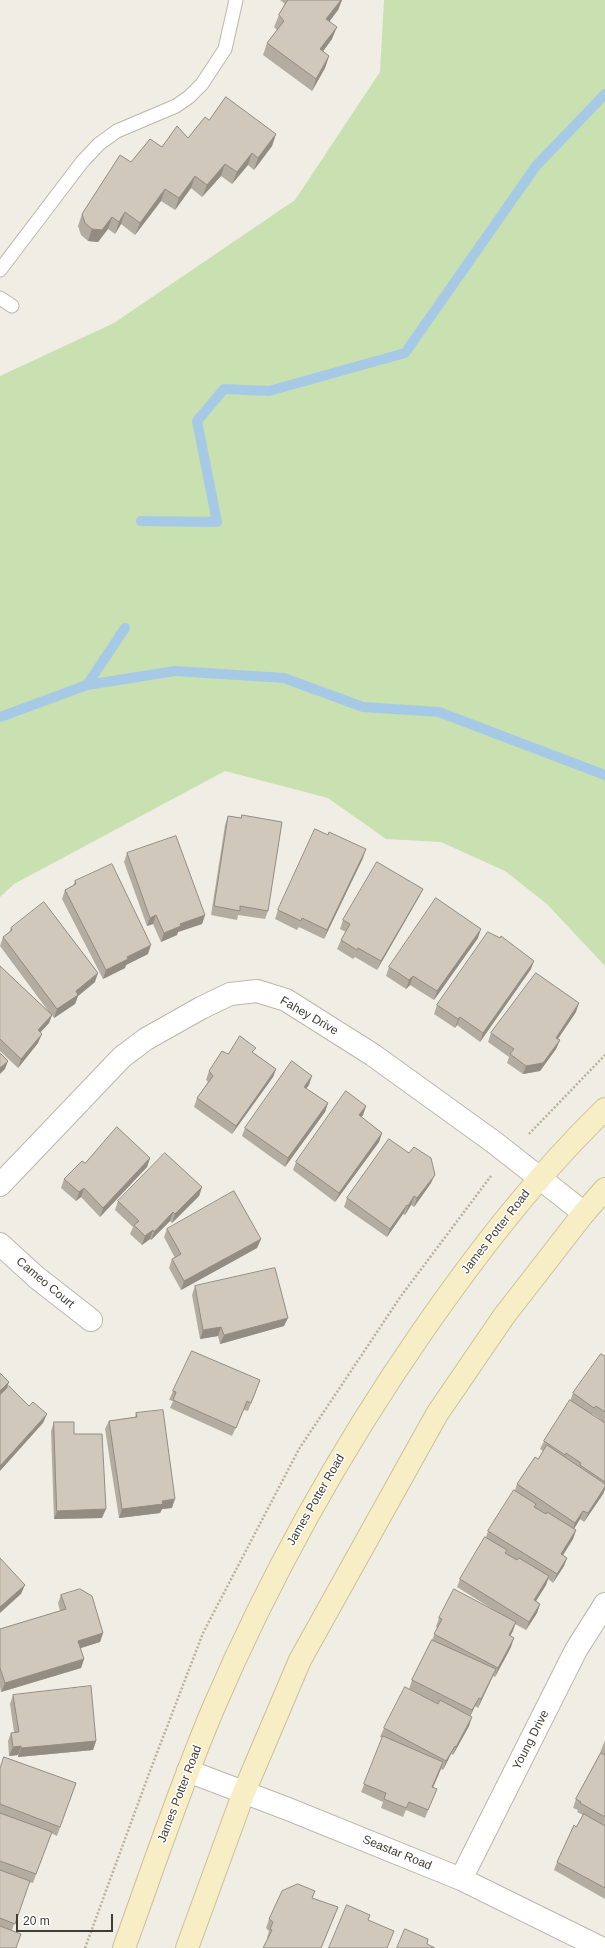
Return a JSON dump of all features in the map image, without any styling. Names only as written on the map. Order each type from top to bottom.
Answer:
[{"type":"main road","name":"James Potter Road","points":[[124,1948],[188,1771],[246,1637],[287,1552],[335,1465],[381,1391],[451,1290],[539,1178],[605,1109]]},
{"type":"main road","points":[[187,1948],[244,1792],[300,1660],[437,1414],[504,1316],[584,1213],[605,1189]]},
{"type":"street","name":"Fahey Drive","points":[[0,1185],[128,1052],[173,1023],[230,994],[257,991],[286,1000],[373,1055],[495,1143],[584,1213]]},
{"type":"street","name":"Cameo Court","points":[[0,1244],[36,1277],[91,1320]]},
{"type":"street","name":"Young Drive","points":[[461,1879],[576,1650],[605,1604]]},
{"type":"street","name":"Seastar Road","points":[[188,1771],[461,1879],[602,1948]]},
{"type":"lane","points":[[0,270],[82,162],[99,144],[117,131],[176,106],[189,97],[202,84],[225,49],[236,0]]},
{"type":"lane","points":[[0,298],[12,306]]},
{"type":"path","points":[[540,1122],[605,1055]]},
{"type":"green space","points":[[384,0],[605,0],[605,966],[547,904],[505,871],[441,842],[386,839],[328,798],[225,771],[14,884],[0,897],[0,376],[114,323],[295,200],[380,72]]},
{"type":"building","points":[[288,0],[341,0],[326,19],[337,27],[320,49],[329,56],[316,79],[267,43],[284,21],[279,15]]},
{"type":"building","points":[[226,97],[276,134],[258,158],[252,153],[237,172],[225,164],[207,185],[195,176],[179,198],[165,189],[140,223],[125,212],[119,222],[112,217],[102,230],[92,229],[85,223],[82,214],[120,155],[131,162],[150,139],[162,147],[177,126],[188,138],[205,117],[209,120]]},
{"type":"building","points":[[242,815],[282,822],[268,911],[240,906],[240,911],[214,906],[228,816],[241,818]]},
{"type":"building","points":[[315,829],[328,835],[329,832],[366,849],[327,930],[302,918],[301,921],[278,910]]},
{"type":"building","points":[[176,836],[205,915],[180,924],[181,926],[164,933],[156,915],[150,918],[127,853]]},
{"type":"building","points":[[377,862],[423,889],[381,961],[358,948],[357,950],[341,940],[350,924],[343,920]]},
{"type":"building","points":[[112,864],[151,945],[106,970],[65,890],[76,884],[75,881]]},
{"type":"building","points":[[436,898],[481,929],[437,991],[413,976],[409,980],[389,967]]},
{"type":"building","points":[[44,902],[98,973],[76,991],[78,995],[57,1009],[3,937],[12,930],[11,928]]},
{"type":"building","points":[[488,932],[500,938],[501,936],[534,961],[483,1033],[460,1017],[458,1019],[437,1005]]},
{"type":"building","points":[[0,966],[52,1015],[38,1030],[42,1034],[21,1059],[0,1039]]},
{"type":"building","points":[[536,973],[579,1003],[556,1038],[560,1040],[543,1063],[526,1066],[510,1054],[514,1049],[491,1033]]},
{"type":"building","points":[[240,1036],[256,1048],[252,1052],[276,1069],[236,1126],[197,1098],[213,1076],[209,1071],[222,1051],[228,1054]]},
{"type":"building","points":[[0,1053],[8,1061],[0,1068]]},
{"type":"building","points":[[292,1061],[312,1076],[304,1087],[328,1103],[288,1158],[245,1128]]},
{"type":"building","points":[[346,1091],[366,1106],[359,1115],[382,1133],[339,1193],[296,1162]]},
{"type":"building","points":[[117,1127],[150,1158],[103,1208],[84,1188],[79,1192],[64,1179],[82,1161],[85,1163]]},
{"type":"building","points":[[389,1139],[409,1153],[414,1147],[431,1158],[435,1175],[417,1198],[414,1196],[390,1229],[347,1198]]},
{"type":"building","points":[[165,1153],[202,1187],[175,1214],[173,1212],[154,1232],[153,1230],[145,1236],[134,1225],[139,1221],[118,1201]]},
{"type":"building","points":[[234,1191],[261,1239],[184,1281],[172,1259],[181,1254],[167,1229]]},
{"type":"building","points":[[275,1268],[288,1318],[224,1335],[221,1327],[203,1330],[195,1286]]},
{"type":"building","points":[[192,1351],[260,1380],[251,1403],[247,1401],[236,1428],[173,1400],[176,1392],[173,1391]]},
{"type":"building","points":[[601,1354],[605,1356],[605,1412],[596,1406],[594,1408],[573,1393]]},
{"type":"building","points":[[0,1373],[9,1382],[0,1391]]},
{"type":"building","points":[[9,1386],[29,1406],[33,1402],[47,1414],[0,1466],[0,1395]]},
{"type":"building","points":[[570,1400],[605,1423],[605,1482],[580,1465],[581,1463],[566,1453],[565,1455],[544,1441]]},
{"type":"building","points":[[163,1410],[175,1499],[162,1501],[163,1504],[122,1509],[109,1421],[137,1417],[136,1413]]},
{"type":"building","points":[[54,1422],[74,1422],[74,1434],[102,1434],[106,1509],[57,1511]]},
{"type":"building","points":[[547,1445],[605,1484],[605,1487],[588,1513],[583,1511],[575,1523],[517,1484],[535,1457],[538,1459]]},
{"type":"building","points":[[514,1490],[536,1504],[534,1507],[546,1514],[547,1512],[576,1530],[561,1554],[567,1558],[557,1574],[488,1531]]},
{"type":"building","points":[[485,1537],[507,1550],[505,1553],[517,1560],[519,1558],[549,1576],[534,1600],[540,1604],[529,1622],[460,1579]]},
{"type":"building","points":[[0,1558],[25,1585],[0,1607]]},
{"type":"building","points":[[80,1589],[92,1596],[103,1633],[78,1641],[84,1659],[5,1683],[0,1668],[0,1629],[66,1609],[61,1595]]},
{"type":"building","points":[[454,1589],[516,1622],[509,1635],[514,1638],[498,1668],[434,1634],[442,1619],[439,1618]]},
{"type":"building","points":[[432,1640],[496,1669],[481,1699],[479,1698],[472,1710],[412,1680]]},
{"type":"building","points":[[91,1686],[96,1741],[21,1748],[21,1746],[13,1747],[11,1733],[19,1732],[13,1695]]},
{"type":"building","points":[[405,1687],[438,1704],[440,1700],[472,1717],[456,1747],[455,1746],[446,1761],[384,1728]]},
{"type":"building","points":[[383,1736],[443,1762],[432,1787],[437,1789],[428,1810],[409,1802],[406,1808],[384,1799],[386,1793],[364,1784]]},
{"type":"building","points":[[601,1753],[605,1755],[605,1817],[580,1803],[581,1802],[576,1799]]},
{"type":"building","points":[[4,1757],[76,1783],[60,1827],[0,1804],[0,1769]]},
{"type":"building","points":[[0,1813],[52,1832],[36,1874],[0,1861]]},
{"type":"building","points":[[584,1814],[605,1826],[605,1888],[557,1862],[574,1825],[576,1827]]},
{"type":"building","points":[[0,1870],[30,1881],[15,1924],[0,1918]]},
{"type":"building","points":[[298,1884],[315,1891],[312,1898],[338,1907],[321,1948],[263,1948],[272,1930],[270,1929],[273,1922],[269,1919],[282,1891]]},
{"type":"building","points":[[347,1905],[370,1915],[368,1920],[394,1931],[387,1948],[329,1948]]},
{"type":"building","points":[[0,1926],[21,1934],[16,1948],[0,1948]]},
{"type":"building","points":[[405,1929],[428,1939],[427,1944],[435,1948],[397,1948]]},
{"type":"waterway","points":[[141,521],[217,522],[197,421],[224,389],[269,391],[405,353],[536,166],[605,94]]},
{"type":"waterway","points":[[87,685],[125,628]]},
{"type":"waterway","points":[[0,717],[87,685],[175,671],[284,678],[363,707],[439,712],[605,775]]}]
